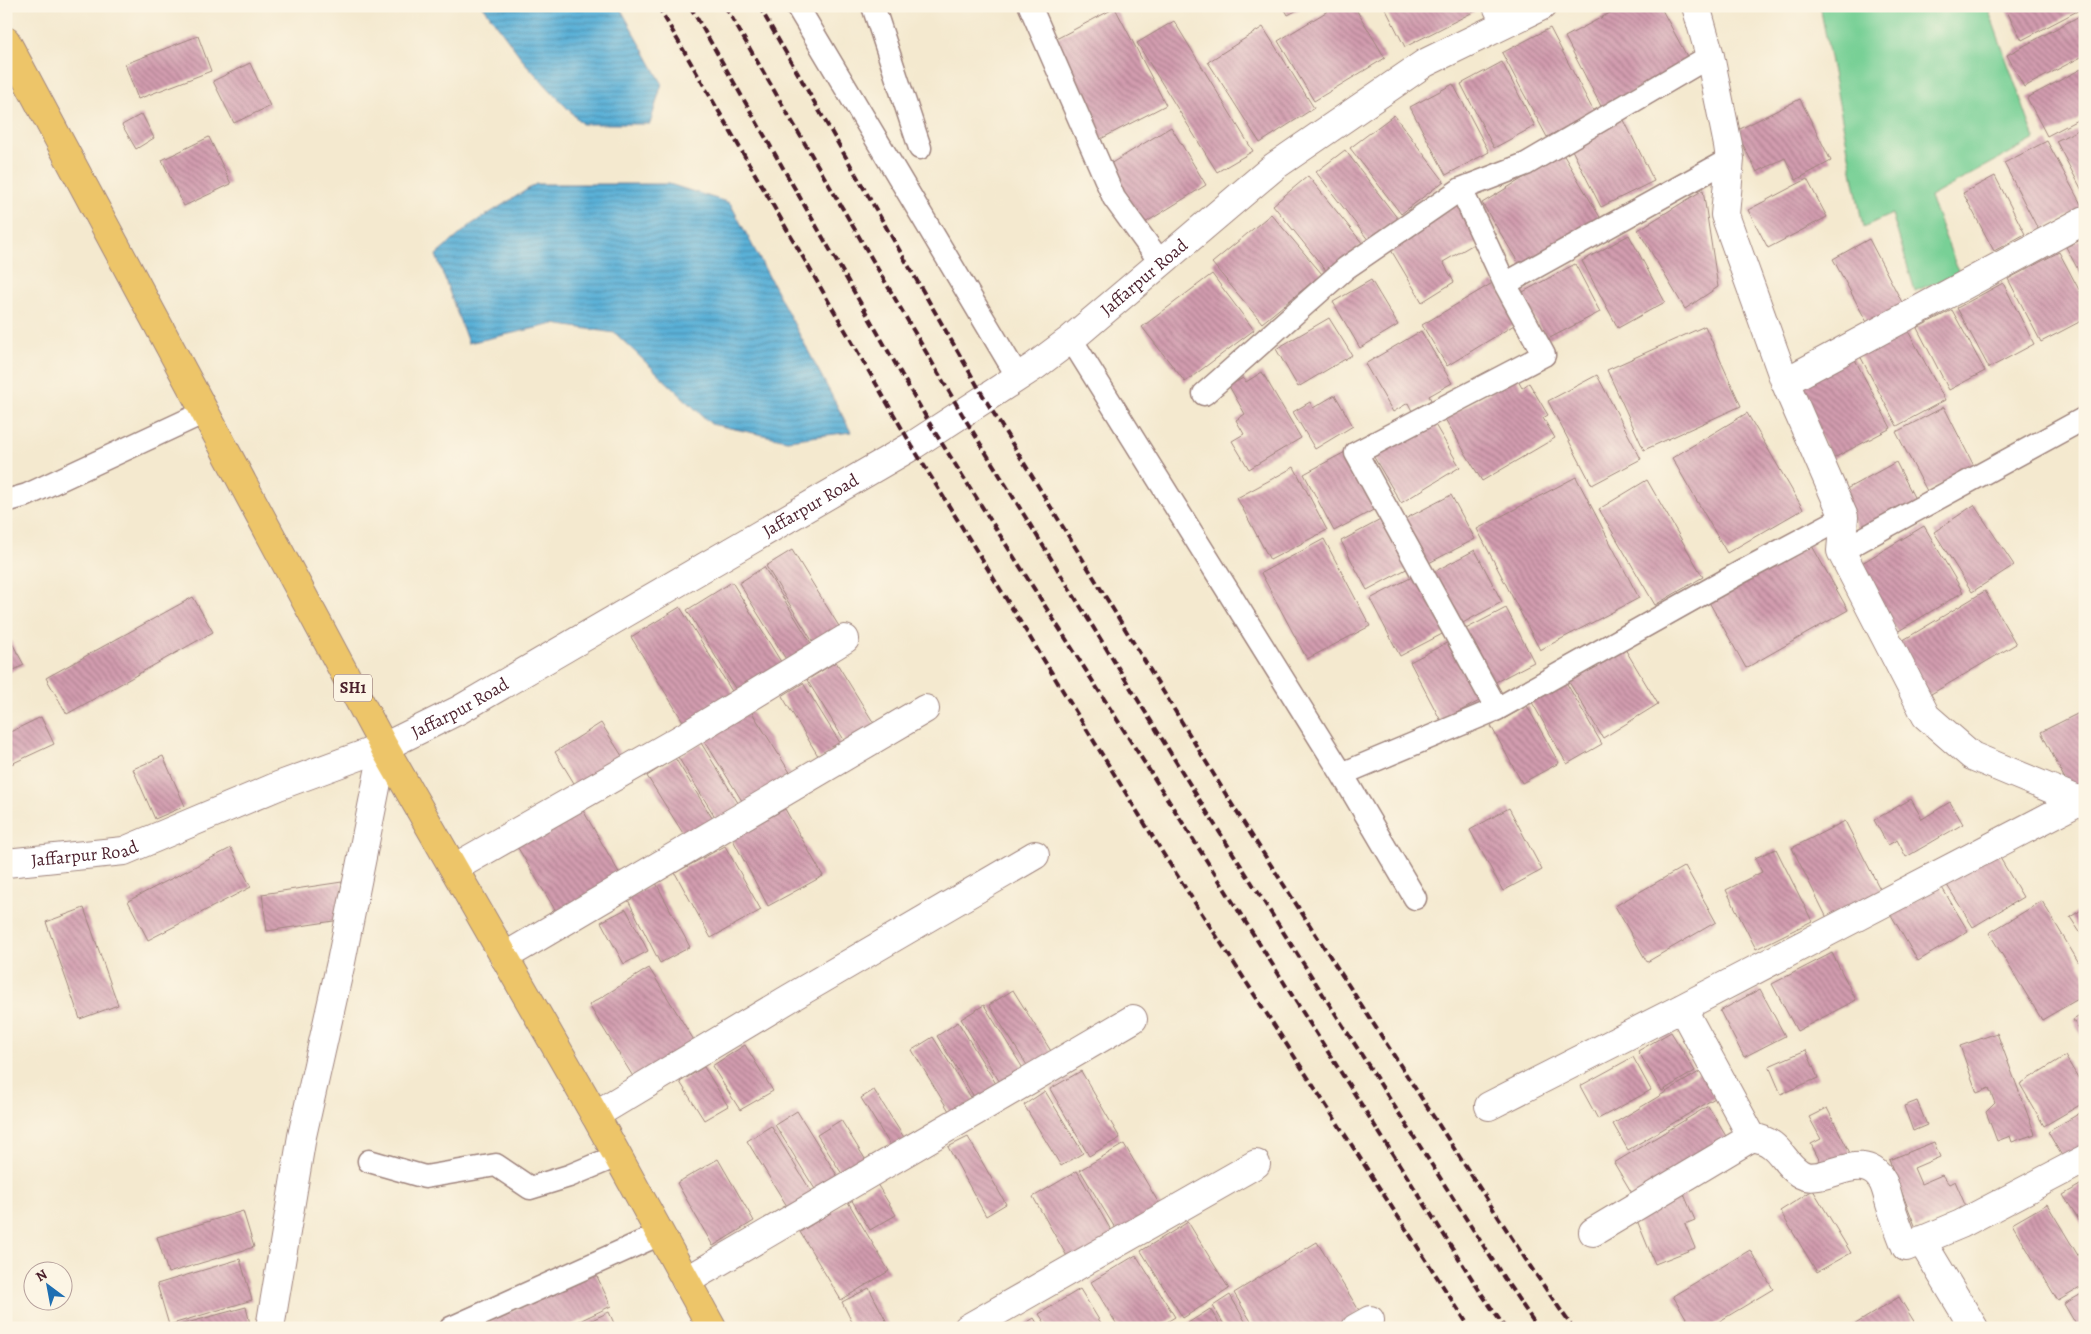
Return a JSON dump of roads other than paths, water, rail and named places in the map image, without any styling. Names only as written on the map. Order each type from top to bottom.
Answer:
[{"type":"main road","name":"SH1","points":[[6,41],[384,747],[595,1115],[712,1328]]},
{"type":"street","name":"Jaffarpur Road","points":[[6,863],[124,850],[278,786],[384,747],[459,710],[912,446],[1018,377],[1071,339],[1275,166],[1425,63],[1501,15],[1542,6]]},
{"type":"street","points":[[1696,6],[1710,56],[1730,160],[1725,214],[1786,382],[1844,518],[1841,552],[1926,716],[1972,756],[2083,801]]},
{"type":"street","points":[[1786,382],[2085,220]]},
{"type":"street","points":[[454,868],[678,740],[845,638]]},
{"type":"street","points":[[504,957],[925,709]]},
{"type":"street","points":[[270,1328],[302,1136],[341,962],[384,747]]},
{"type":"street","points":[[1489,1106],[2083,801]]},
{"type":"street","points":[[595,1115],[790,998],[1035,855]]},
{"type":"street","points":[[1682,1008],[1752,1137]]},
{"type":"street","points":[[686,1282],[1133,1020]]},
{"type":"street","points":[[1593,1232],[1752,1137],[1764,1139],[1777,1148],[1800,1174],[1814,1178],[1855,1166],[1873,1172],[1883,1182],[1906,1247],[1962,1224],[2085,1159]]},
{"type":"street","points":[[968,1328],[1256,1164]]},
{"type":"street","points":[[1921,1240],[1974,1328]]},
{"type":"lane","points":[[798,6],[1018,377]]},
{"type":"lane","points":[[873,6],[920,148]]},
{"type":"lane","points":[[1030,6],[1114,198],[1161,263]]},
{"type":"lane","points":[[1204,394],[1346,268],[1462,189],[1526,164],[1710,56]]},
{"type":"lane","points":[[1505,284],[1730,160]]},
{"type":"lane","points":[[1462,189],[1505,284],[1544,355],[1356,453],[1497,710]]},
{"type":"lane","points":[[1071,339],[1342,774],[1415,898]]},
{"type":"lane","points":[[6,501],[27,495],[205,412]]},
{"type":"lane","points":[[1841,552],[2085,418]]},
{"type":"lane","points":[[1342,774],[1497,710],[1740,572],[1844,518]]},
{"type":"lane","points":[[369,1161],[425,1177],[496,1165],[530,1188],[569,1176],[617,1156]]},
{"type":"lane","points":[[451,1328],[660,1234]]},
{"type":"water","points":[[483,6],[619,6],[662,83],[650,124],[582,124],[525,63]]},
{"type":"water","points":[[536,184],[669,184],[730,203],[851,432],[787,440],[711,424],[615,333],[554,324],[468,343],[436,255],[472,224]]},
{"type":"railway","points":[[658,6],[912,446],[1164,855],[1470,1328]]},
{"type":"railway","points":[[690,6],[934,431],[1479,1290],[1505,1328]]},
{"type":"railway","points":[[725,6],[962,414],[1213,822],[1504,1278],[1538,1328]]},
{"type":"railway","points":[[759,6],[985,399],[1236,811],[1530,1266],[1573,1328]]}]
